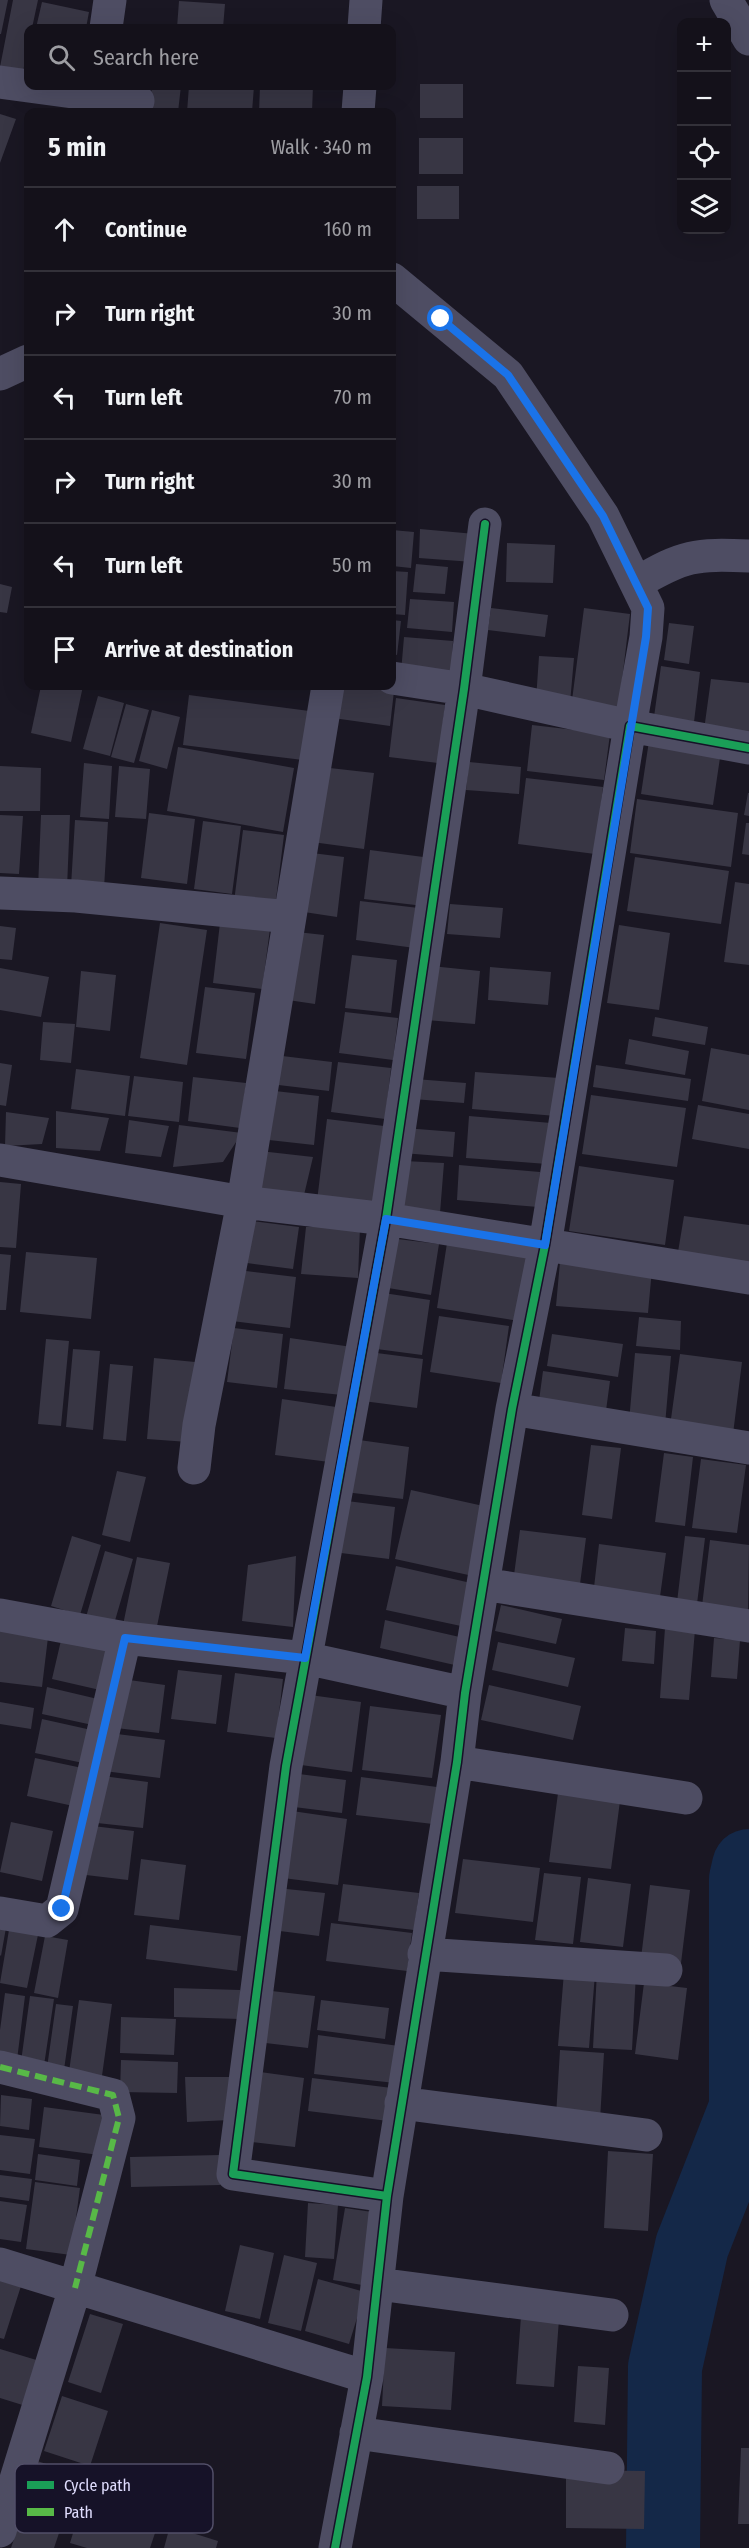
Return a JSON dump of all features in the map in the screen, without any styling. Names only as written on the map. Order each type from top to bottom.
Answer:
[{"type":"street","points":[[107,24],[110,0]]},
{"type":"street","points":[[364,24],[366,0]]},
{"type":"street","points":[[726,0],[749,39]]},
{"type":"street","points":[[0,82],[24,86]]},
{"type":"street","points":[[48,90],[95,98],[138,101]]},
{"type":"street","points":[[358,108],[360,90]]},
{"type":"street","points":[[335,2548],[367,2377],[387,2196],[424,1954],[457,1762],[465,1694],[512,1409],[545,1245],[646,637],[648,608],[603,516],[508,375],[396,282]]},
{"type":"street","points":[[0,374],[24,363]]},
{"type":"street","points":[[387,2196],[233,2174],[286,1766],[386,1219],[464,689],[484,524]]},
{"type":"street","points":[[637,584],[669,565],[699,554],[749,556]]},
{"type":"street","points":[[396,679],[464,689],[630,726],[749,748]]},
{"type":"street","points":[[194,1468],[199,1425],[243,1202],[327,690]]},
{"type":"street","points":[[0,893],[76,896],[290,917]]},
{"type":"street","points":[[0,1160],[243,1202],[386,1219],[749,1278]]},
{"type":"street","points":[[512,1409],[749,1448]]},
{"type":"street","points":[[483,1584],[749,1626]]},
{"type":"street","points":[[0,1615],[125,1638],[305,1658],[465,1694]]},
{"type":"street","points":[[0,1913],[47,1921],[62,1909],[125,1638]]},
{"type":"street","points":[[457,1762],[686,1798]]},
{"type":"street","points":[[424,1954],[666,1970]]},
{"type":"street","points":[[0,2067],[113,2095],[119,2118],[75,2288],[21,2464]]},
{"type":"street","points":[[401,2103],[646,2135]]},
{"type":"street","points":[[0,2264],[367,2377]]},
{"type":"street","points":[[378,2284],[612,2315]]},
{"type":"street","points":[[356,2433],[608,2468]]},
{"type":"street","points":[[0,2531],[15,2482]]},
{"type":"building","points":[[0,0],[8,0],[1,34],[0,34]]},
{"type":"building","points":[[13,0],[38,0],[33,24],[24,24],[23,72],[0,67]]},
{"type":"building","points":[[179,1],[225,4],[223,24],[177,24]]},
{"type":"building","points":[[42,2],[89,12],[87,24],[37,24]]},
{"type":"building","points":[[420,84],[463,84],[463,118],[420,118]]},
{"type":"building","points":[[152,90],[181,90],[178,108],[149,108]]},
{"type":"building","points":[[189,90],[254,90],[252,108],[187,108]]},
{"type":"building","points":[[260,90],[313,90],[312,108],[259,108]]},
{"type":"building","points":[[0,114],[16,119],[0,163]]},
{"type":"building","points":[[419,138],[463,138],[463,174],[419,174]]},
{"type":"building","points":[[417,186],[459,186],[459,219],[417,219]]},
{"type":"building","points":[[420,529],[475,534],[473,562],[419,558]]},
{"type":"building","points":[[396,530],[414,532],[411,568],[396,566]]},
{"type":"building","points":[[507,543],[555,545],[553,583],[506,582]]},
{"type":"building","points":[[416,564],[448,567],[445,594],[413,592]]},
{"type":"building","points":[[396,571],[408,572],[405,615],[396,614]]},
{"type":"building","points":[[0,584],[12,587],[7,613],[0,612]]},
{"type":"building","points":[[410,599],[454,602],[452,632],[407,628]]},
{"type":"building","points":[[491,608],[548,615],[545,637],[488,630]]},
{"type":"building","points":[[584,608],[630,614],[618,713],[571,708]]},
{"type":"building","points":[[396,620],[401,621],[396,655]]},
{"type":"building","points":[[669,623],[694,626],[689,664],[664,660]]},
{"type":"building","points":[[404,637],[453,641],[451,676],[401,672]]},
{"type":"building","points":[[539,656],[574,658],[570,703],[536,700]]},
{"type":"building","points":[[661,666],[700,672],[694,722],[654,717]]},
{"type":"building","points":[[711,679],[749,683],[749,736],[704,730]]},
{"type":"building","points":[[40,690],[82,690],[71,742],[31,733]]},
{"type":"building","points":[[336,690],[394,691],[390,726],[333,718]]},
{"type":"building","points":[[189,695],[317,712],[311,761],[183,745]]},
{"type":"building","points":[[98,696],[124,703],[110,756],[83,749]]},
{"type":"building","points":[[396,698],[445,705],[438,763],[389,757]]},
{"type":"building","points":[[126,704],[149,710],[134,763],[111,757]]},
{"type":"building","points":[[152,710],[180,717],[167,769],[139,761]]},
{"type":"building","points":[[532,725],[610,734],[604,780],[527,771]]},
{"type":"building","points":[[649,741],[721,751],[713,805],[641,794]]},
{"type":"building","points":[[178,747],[294,768],[283,832],[167,811]]},
{"type":"building","points":[[469,762],[521,767],[519,794],[466,790]]},
{"type":"building","points":[[84,763],[112,766],[109,819],[80,817]]},
{"type":"building","points":[[0,766],[41,768],[40,811],[0,811]]},
{"type":"building","points":[[119,766],[150,769],[146,819],[115,817]]},
{"type":"building","points":[[321,767],[374,773],[364,849],[312,842]]},
{"type":"building","points":[[526,778],[603,787],[595,854],[518,844]]},
{"type":"building","points":[[749,793],[749,816],[744,815]]},
{"type":"building","points":[[637,799],[738,813],[731,867],[630,853]]},
{"type":"building","points":[[149,813],[195,819],[187,884],[141,878]]},
{"type":"building","points":[[0,815],[23,816],[19,874],[0,873]]},
{"type":"building","points":[[41,815],[70,815],[67,888],[38,888]]},
{"type":"building","points":[[75,820],[108,822],[104,888],[71,886]]},
{"type":"building","points":[[203,821],[241,826],[232,894],[194,889]]},
{"type":"building","points":[[746,823],[749,823],[749,855],[742,854]]},
{"type":"building","points":[[243,830],[284,835],[275,907],[234,902]]},
{"type":"building","points":[[370,850],[431,858],[424,906],[364,899]]},
{"type":"building","points":[[312,853],[344,857],[337,917],[304,912]]},
{"type":"building","points":[[635,857],[729,871],[721,924],[627,911]]},
{"type":"building","points":[[735,882],[749,884],[749,965],[724,962]]},
{"type":"building","points":[[360,901],[427,909],[422,949],[356,940]]},
{"type":"building","points":[[450,904],[503,908],[500,938],[447,934]]},
{"type":"building","points":[[160,923],[207,930],[187,1065],[140,1058]]},
{"type":"building","points":[[220,923],[270,929],[262,989],[213,983]]},
{"type":"building","points":[[619,925],[670,933],[659,1010],[607,1003]]},
{"type":"building","points":[[0,926],[16,928],[12,960],[0,959]]},
{"type":"building","points":[[297,932],[324,935],[315,1004],[288,1000]]},
{"type":"building","points":[[352,955],[397,960],[391,1013],[345,1008]]},
{"type":"building","points":[[431,966],[480,971],[475,1024],[426,1020]]},
{"type":"building","points":[[490,967],[551,972],[548,1005],[488,1000]]},
{"type":"building","points":[[0,968],[49,977],[41,1017],[0,1010]]},
{"type":"building","points":[[81,971],[116,975],[110,1031],[76,1027]]},
{"type":"building","points":[[205,987],[255,993],[246,1059],[196,1053]]},
{"type":"building","points":[[345,1012],[398,1018],[393,1060],[339,1053]]},
{"type":"building","points":[[655,1017],[708,1027],[705,1045],[652,1036]]},
{"type":"building","points":[[43,1022],[75,1024],[71,1063],[40,1060]]},
{"type":"building","points":[[629,1039],[689,1051],[685,1075],[625,1064]]},
{"type":"building","points":[[711,1048],[749,1055],[749,1110],[702,1101]]},
{"type":"building","points":[[274,1055],[332,1062],[329,1091],[270,1084]]},
{"type":"building","points":[[338,1062],[391,1068],[385,1119],[331,1112]]},
{"type":"building","points":[[0,1063],[12,1065],[6,1106],[0,1105]]},
{"type":"building","points":[[596,1065],[691,1079],[688,1101],[593,1087]]},
{"type":"building","points":[[76,1069],[130,1076],[125,1116],[71,1109]]},
{"type":"building","points":[[475,1072],[559,1078],[556,1116],[472,1109]]},
{"type":"building","points":[[134,1076],[183,1082],[179,1122],[128,1116]]},
{"type":"building","points":[[193,1077],[246,1083],[240,1128],[188,1121]]},
{"type":"building","points":[[415,1079],[466,1083],[464,1103],[413,1099]]},
{"type":"building","points":[[275,1091],[319,1096],[314,1145],[269,1140]]},
{"type":"building","points":[[591,1095],[686,1108],[677,1167],[582,1154]]},
{"type":"building","points":[[698,1105],[749,1114],[749,1149],[692,1139]]},
{"type":"building","points":[[56,1111],[109,1118],[100,1151],[56,1148]]},
{"type":"building","points":[[6,1112],[49,1118],[42,1144],[5,1146]]},
{"type":"building","points":[[469,1116],[551,1123],[547,1164],[466,1158]]},
{"type":"building","points":[[327,1119],[384,1126],[374,1208],[317,1201]]},
{"type":"building","points":[[129,1120],[169,1126],[161,1157],[125,1153]]},
{"type":"building","points":[[179,1125],[242,1133],[223,1162],[173,1167]]},
{"type":"building","points":[[405,1128],[455,1132],[453,1157],[402,1153]]},
{"type":"building","points":[[260,1151],[313,1157],[304,1195],[256,1192]]},
{"type":"building","points":[[404,1161],[444,1163],[440,1213],[400,1210]]},
{"type":"building","points":[[459,1165],[540,1172],[538,1207],[457,1200]]},
{"type":"building","points":[[579,1166],[674,1180],[665,1245],[569,1231]]},
{"type":"building","points":[[0,1182],[21,1184],[16,1248],[0,1247]]},
{"type":"building","points":[[684,1216],[749,1225],[749,1263],[678,1252]]},
{"type":"building","points":[[252,1221],[299,1227],[293,1269],[247,1263]]},
{"type":"building","points":[[306,1227],[360,1227],[358,1278],[301,1274]]},
{"type":"building","points":[[389,1238],[439,1244],[431,1295],[382,1287]]},
{"type":"building","points":[[447,1243],[529,1254],[519,1321],[437,1308]]},
{"type":"building","points":[[26,1252],[97,1258],[91,1319],[20,1312]]},
{"type":"building","points":[[0,1254],[11,1255],[6,1310],[0,1310]]},
{"type":"building","points":[[560,1262],[652,1269],[648,1313],[556,1306]]},
{"type":"building","points":[[238,1270],[296,1277],[290,1328],[232,1321]]},
{"type":"building","points":[[377,1292],[430,1300],[422,1355],[369,1348]]},
{"type":"building","points":[[439,1316],[509,1326],[501,1383],[430,1372]]},
{"type":"building","points":[[639,1317],[681,1321],[680,1350],[636,1346]]},
{"type":"building","points":[[234,1328],[283,1334],[277,1388],[227,1382]]},
{"type":"building","points":[[552,1334],[623,1344],[618,1377],[547,1366]]},
{"type":"building","points":[[290,1338],[352,1347],[342,1395],[284,1389]]},
{"type":"building","points":[[46,1339],[69,1341],[61,1426],[38,1424]]},
{"type":"building","points":[[73,1349],[100,1351],[93,1430],[66,1427]]},
{"type":"building","points":[[369,1352],[423,1359],[417,1408],[363,1401]]},
{"type":"building","points":[[635,1353],[671,1356],[665,1425],[629,1422]]},
{"type":"building","points":[[680,1354],[742,1362],[733,1434],[670,1426]]},
{"type":"building","points":[[154,1358],[195,1362],[188,1442],[147,1439]]},
{"type":"building","points":[[110,1364],[133,1366],[126,1441],[103,1439]]},
{"type":"building","points":[[543,1371],[610,1381],[605,1418],[538,1408]]},
{"type":"building","points":[[282,1399],[343,1408],[337,1463],[275,1455]]},
{"type":"building","points":[[352,1439],[409,1447],[403,1499],[345,1492]]},
{"type":"building","points":[[591,1445],[621,1448],[612,1519],[582,1515]]},
{"type":"building","points":[[664,1453],[693,1457],[685,1526],[655,1522]]},
{"type":"building","points":[[701,1459],[746,1465],[737,1533],[692,1528]]},
{"type":"building","points":[[117,1471],[146,1477],[130,1542],[102,1535]]},
{"type":"building","points":[[411,1490],[488,1507],[473,1576],[395,1559]]},
{"type":"building","points":[[347,1501],[395,1507],[389,1559],[341,1553]]},
{"type":"building","points":[[520,1530],[586,1538],[580,1584],[514,1575]]},
{"type":"building","points":[[72,1536],[101,1545],[80,1615],[51,1606]]},
{"type":"building","points":[[685,1536],[705,1538],[697,1604],[677,1602]]},
{"type":"building","points":[[710,1540],[749,1545],[748,1612],[702,1606]]},
{"type":"building","points":[[599,1544],[666,1553],[659,1604],[593,1596]]},
{"type":"building","points":[[105,1551],[133,1559],[114,1624],[86,1617]]},
{"type":"building","points":[[296,1556],[293,1627],[242,1621],[248,1565]]},
{"type":"building","points":[[137,1557],[170,1563],[156,1631],[123,1625]]},
{"type":"building","points":[[396,1566],[471,1583],[461,1626],[386,1610]]},
{"type":"building","points":[[501,1605],[562,1619],[556,1644],[495,1631]]},
{"type":"building","points":[[385,1620],[464,1638],[459,1666],[380,1648]]},
{"type":"building","points":[[0,1623],[49,1629],[42,1687],[0,1682]]},
{"type":"building","points":[[625,1628],[656,1631],[654,1664],[622,1661]]},
{"type":"building","points":[[665,1628],[695,1630],[689,1700],[660,1698]]},
{"type":"building","points":[[62,1636],[110,1647],[100,1690],[52,1679]]},
{"type":"building","points":[[714,1638],[740,1640],[737,1679],[711,1677]]},
{"type":"building","points":[[498,1642],[575,1658],[568,1687],[492,1670]]},
{"type":"building","points":[[178,1670],[222,1675],[216,1724],[171,1719]]},
{"type":"building","points":[[235,1673],[283,1679],[276,1738],[227,1732]]},
{"type":"building","points":[[122,1679],[165,1685],[159,1733],[116,1728]]},
{"type":"building","points":[[489,1685],[581,1706],[573,1740],[481,1720]]},
{"type":"building","points":[[47,1687],[102,1700],[97,1726],[42,1714]]},
{"type":"building","points":[[310,1695],[361,1702],[352,1772],[301,1765]]},
{"type":"building","points":[[0,1702],[34,1708],[31,1729],[0,1724]]},
{"type":"building","points":[[370,1706],[441,1715],[432,1778],[362,1770]]},
{"type":"building","points":[[42,1719],[96,1731],[88,1764],[35,1753]]},
{"type":"building","points":[[109,1733],[165,1740],[160,1778],[104,1771]]},
{"type":"building","points":[[35,1758],[87,1769],[78,1807],[27,1796]]},
{"type":"building","points":[[299,1774],[346,1780],[342,1813],[294,1807]]},
{"type":"building","points":[[103,1776],[148,1782],[143,1828],[97,1823]]},
{"type":"building","points":[[361,1777],[437,1787],[433,1824],[356,1815]]},
{"type":"building","points":[[558,1793],[620,1801],[611,1869],[549,1862]]},
{"type":"building","points":[[292,1811],[347,1819],[338,1885],[283,1878]]},
{"type":"building","points":[[11,1822],[53,1831],[42,1881],[0,1872]]},
{"type":"building","points":[[93,1826],[134,1831],[128,1880],[86,1875]]},
{"type":"building","points":[[141,1859],[186,1865],[179,1920],[134,1915]]},
{"type":"building","points":[[463,1859],[540,1868],[533,1922],[455,1913]]},
{"type":"building","points":[[544,1873],[581,1877],[573,1944],[535,1940]]},
{"type":"building","points":[[588,1878],[631,1884],[623,1947],[580,1942]]},
{"type":"building","points":[[343,1884],[419,1893],[414,1930],[338,1921]]},
{"type":"building","points":[[650,1885],[690,1890],[681,1963],[641,1958]]},
{"type":"building","points":[[277,1888],[325,1893],[319,1936],[272,1930]]},
{"type":"building","points":[[0,1921],[7,1922],[1,1956],[0,1955]]},
{"type":"building","points":[[331,1923],[412,1933],[407,1971],[326,1961]]},
{"type":"building","points":[[10,1924],[39,1930],[27,1988],[0,1983]]},
{"type":"building","points":[[150,1925],[241,1936],[237,1971],[146,1959]]},
{"type":"building","points":[[45,1936],[68,1940],[58,1998],[34,1993]]},
{"type":"building","points":[[597,1971],[636,1973],[632,2050],[593,2048]]},
{"type":"building","points":[[564,1972],[595,1974],[589,2048],[558,2046]]},
{"type":"building","points":[[644,1983],[687,1988],[678,2060],[635,2054]]},
{"type":"building","points":[[174,1988],[240,1990],[240,2019],[174,2017]]},
{"type":"building","points":[[263,1990],[315,1996],[308,2048],[257,2042]]},
{"type":"building","points":[[5,1993],[25,1996],[16,2068],[0,2066],[0,2030]]},
{"type":"building","points":[[30,1996],[54,1999],[43,2072],[20,2069]]},
{"type":"building","points":[[79,2000],[112,2004],[101,2083],[68,2079]]},
{"type":"building","points":[[321,2000],[389,2008],[385,2039],[317,2030]]},
{"type":"building","points":[[56,2004],[73,2006],[63,2077],[46,2075]]},
{"type":"building","points":[[121,2017],[176,2019],[174,2055],[120,2053]]},
{"type":"building","points":[[318,2035],[399,2046],[395,2083],[314,2074]]},
{"type":"building","points":[[560,2050],[604,2053],[600,2120],[556,2116]]},
{"type":"building","points":[[121,2060],[178,2062],[177,2093],[120,2092]]},
{"type":"building","points":[[260,2072],[304,2078],[295,2147],[251,2142]]},
{"type":"building","points":[[185,2077],[229,2077],[230,2120],[187,2122]]},
{"type":"building","points":[[312,2078],[392,2088],[388,2121],[308,2111]]},
{"type":"building","points":[[1,2095],[32,2099],[29,2130],[0,2126]]},
{"type":"building","points":[[44,2107],[104,2115],[99,2155],[39,2147]]},
{"type":"building","points":[[0,2135],[35,2139],[30,2174],[0,2170]]},
{"type":"building","points":[[608,2151],[653,2154],[648,2231],[604,2228]]},
{"type":"building","points":[[38,2154],[80,2160],[77,2186],[35,2180]]},
{"type":"building","points":[[220,2155],[220,2185],[131,2187],[130,2157]]},
{"type":"building","points":[[0,2175],[32,2179],[29,2201],[0,2197]]},
{"type":"building","points":[[35,2182],[80,2188],[71,2255],[26,2249]]},
{"type":"building","points":[[0,2201],[27,2205],[21,2242],[0,2239]]},
{"type":"building","points":[[308,2203],[338,2205],[334,2259],[305,2257]]},
{"type":"building","points":[[345,2208],[379,2213],[368,2286],[333,2280]]},
{"type":"building","points":[[240,2245],[274,2253],[260,2319],[225,2311]]},
{"type":"building","points":[[284,2255],[317,2263],[301,2331],[268,2323]]},
{"type":"building","points":[[0,2279],[21,2286],[4,2339],[0,2338]]},
{"type":"building","points":[[318,2279],[365,2292],[349,2344],[305,2331]]},
{"type":"building","points":[[90,2314],[123,2324],[101,2393],[68,2382]]},
{"type":"building","points":[[521,2316],[559,2319],[554,2387],[516,2384]]},
{"type":"building","points":[[385,2348],[455,2352],[451,2410],[382,2406]]},
{"type":"building","points":[[0,2349],[43,2362],[29,2407],[0,2398]]},
{"type":"building","points":[[578,2366],[609,2368],[605,2425],[574,2422]]},
{"type":"building","points":[[62,2396],[108,2411],[91,2464],[84,2464],[44,2451]]},
{"type":"building","points":[[741,2448],[749,2448],[749,2524],[738,2524]]},
{"type":"building","points":[[566,2470],[645,2471],[644,2529],[566,2528]]},
{"type":"building","points":[[16,2533],[59,2533],[54,2548],[11,2548]]},
{"type":"building","points":[[73,2533],[155,2533],[150,2548],[87,2548],[70,2543]]},
{"type":"building","points":[[168,2533],[192,2533],[218,2541],[216,2548],[164,2548]]},
{"type":"waterway","points":[[663,2548],[665,2367],[692,2246],[746,2108],[746,1879],[749,1866]]},
{"type":"marked path","points":[[0,2067],[113,2095],[119,2118],[75,2288]]},
{"type":"cycle path","points":[[387,2196],[233,2174],[286,1766],[386,1219],[464,689],[485,524]]},
{"type":"cycle path","points":[[335,2548],[367,2377],[387,2196],[457,1762],[465,1693],[512,1409],[545,1245],[630,726],[749,748]]},
{"type":"route","points":[[62,1909],[125,1638],[305,1658],[386,1219],[545,1245],[646,637],[648,608],[603,516],[508,375],[441,319]]}]
